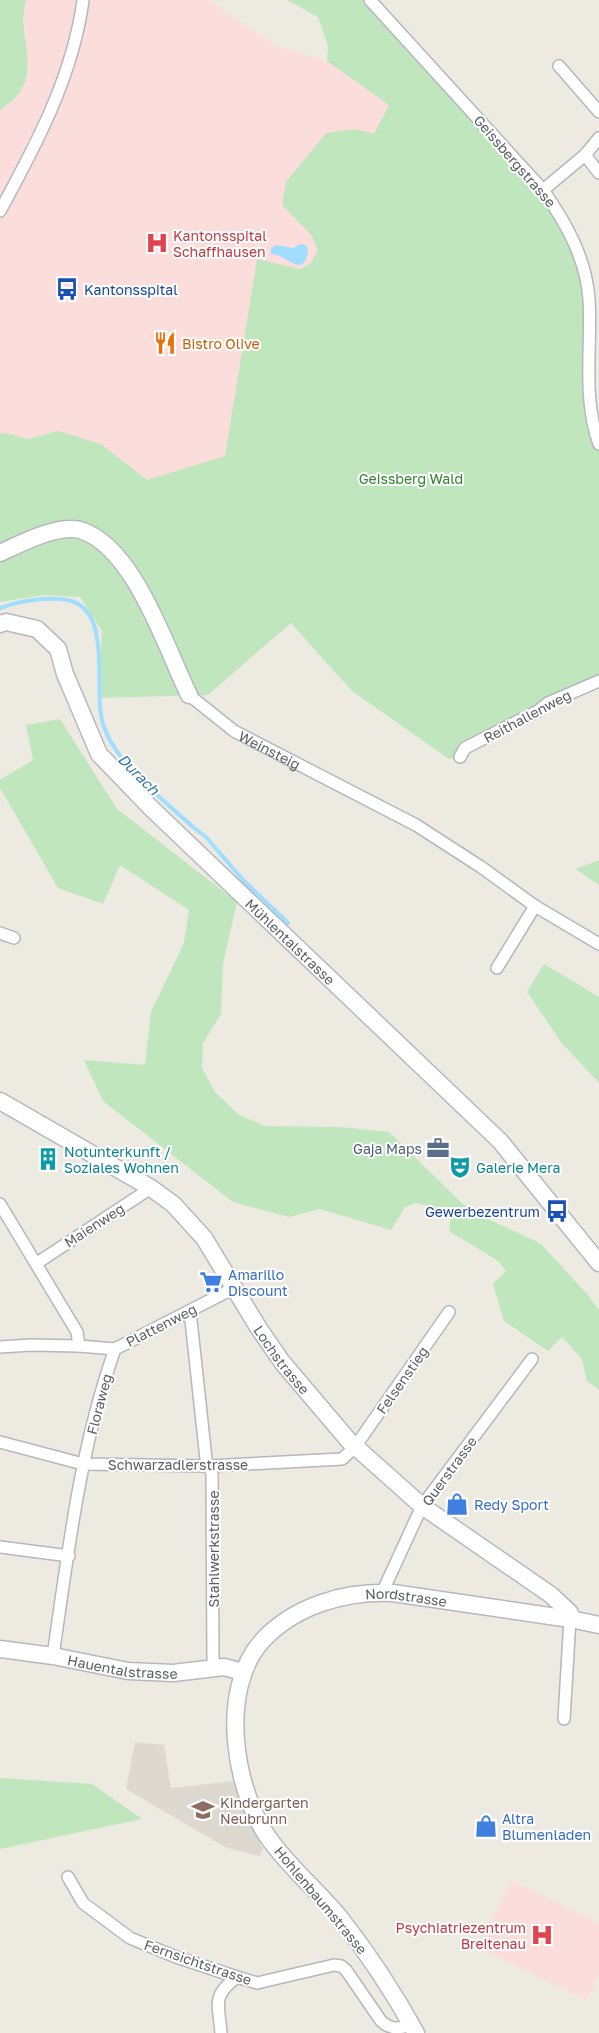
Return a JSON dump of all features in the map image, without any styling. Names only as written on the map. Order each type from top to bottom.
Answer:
[{"type":"street","points":[[0,211],[29,159],[58,93],[74,43],[83,0]]},
{"type":"street","name":"Geissbergstrasse","points":[[370,0],[544,190],[561,216],[581,256],[589,297],[594,393],[592,420],[599,444]]},
{"type":"street","points":[[559,66],[599,112]]},
{"type":"street","points":[[544,190],[586,155],[599,138]]},
{"type":"street","points":[[586,155],[599,173]]},
{"type":"street","name":"Weinsteig","points":[[0,553],[57,530],[79,530],[107,545],[127,569],[144,596],[189,695],[234,731],[416,826],[481,867],[535,906],[599,944]]},
{"type":"street","name":"Mühlentalstrasse","points":[[0,624],[6,622],[37,630],[58,648],[65,674],[99,754],[151,808],[500,1141],[599,1263]]},
{"type":"street","name":"Reithallenweg","points":[[460,757],[465,748],[538,711],[548,703],[599,681]]},
{"type":"street","points":[[497,968],[535,906]]},
{"type":"street","points":[[0,933],[14,938]]},
{"type":"street","name":"Lochstrasse","points":[[0,1101],[151,1188],[173,1204],[204,1238],[258,1327],[282,1362],[355,1447],[422,1506],[552,1595],[570,1613],[570,1619]]},
{"type":"street","name":"Maienweg","points":[[37,1263],[151,1188]]},
{"type":"street","points":[[0,1204],[77,1332],[79,1346]]},
{"type":"street","name":"Plattenweg","points":[[115,1349],[234,1288]]},
{"type":"street","name":"Stahlwerkstrasse","points":[[190,1310],[206,1459],[212,1474],[213,1659],[215,1668]]},
{"type":"street","name":"Felsenstieg","points":[[355,1447],[449,1312]]},
{"type":"street","points":[[0,1347],[31,1345],[115,1349]]},
{"type":"street","name":"Floraweg","points":[[53,1656],[83,1464],[115,1349]]},
{"type":"street","name":"Querstrasse","points":[[382,1593],[422,1506],[532,1359]]},
{"type":"street","name":"Schwarzadlerstrasse","points":[[0,1442],[83,1464],[209,1466],[342,1459],[355,1447]]},
{"type":"street","points":[[0,1548],[69,1556]]},
{"type":"street","name":"Nordstrasse","points":[[243,1672],[263,1640],[292,1617],[327,1601],[364,1593],[382,1593],[570,1619],[599,1626]]},
{"type":"street","points":[[564,1719],[570,1619]]},
{"type":"street","name":"Hauentalstrasse","points":[[0,1649],[53,1656],[128,1671],[173,1673],[233,1668],[243,1672]]},
{"type":"street","name":"Hohlenbaumstrasse","points":[[243,1672],[238,1697],[236,1726],[242,1773],[252,1806],[270,1841],[340,1918],[371,1959],[414,2029]]},
{"type":"street","name":"Fernsichtstrasse","points":[[68,1877],[83,1903],[130,1938],[176,1957],[257,1983],[334,1965],[341,1966],[346,1970],[386,2026],[414,2029]]},
{"type":"street","points":[[221,2033],[218,1998],[225,1986],[237,1977]]},
{"type":"shaded area","name":"Kantonsspital Schaffhausen","points":[[26,0],[141,0],[142,2],[143,0],[209,0],[276,46],[327,61],[389,105],[374,134],[356,129],[282,205],[311,235],[318,250],[310,264],[300,269],[257,260],[225,456],[147,480],[101,444],[58,431],[27,439],[7,433],[0,434],[0,111],[20,93],[29,72],[23,11]]},
{"type":"shaded area","name":"Kindergarten Neubrunn","points":[[135,1742],[164,1745],[171,1788],[234,1781],[238,1797],[263,1849],[260,1856],[227,1848],[126,1789]]},
{"type":"shaded area","name":"Psychiatriezentrum Breitenau","points":[[511,1881],[599,1923],[599,1974],[587,2000],[479,1948]]},
{"type":"green space","points":[[0,0],[26,0],[24,23],[28,70],[20,92],[0,111]]},
{"type":"green space","name":"Geissberg Wald","points":[[287,0],[370,0],[543,190],[581,256],[589,393],[599,444],[599,681],[460,757],[449,759],[352,691],[291,623],[208,695],[98,698],[102,631],[80,597],[45,595],[0,602],[0,434],[7,433],[27,439],[58,431],[101,444],[147,480],[225,456],[257,259],[300,269],[310,264],[318,250],[311,235],[282,205],[286,182],[326,133],[356,129],[374,134],[389,105],[327,61],[328,46],[318,17]]},
{"type":"green space","points":[[60,719],[117,809],[237,902],[223,964],[221,1014],[203,1043],[202,1068],[215,1092],[239,1115],[266,1126],[340,1127],[389,1132],[470,1211],[540,1243],[588,1295],[599,1310],[599,1390],[587,1381],[582,1359],[562,1337],[548,1351],[504,1321],[493,1284],[506,1271],[498,1261],[449,1231],[452,1212],[416,1203],[405,1207],[391,1230],[320,1209],[289,1217],[233,1202],[103,1101],[84,1060],[145,1065],[151,1012],[184,943],[189,910],[120,865],[103,904],[58,888],[0,788],[0,780],[33,760],[26,725]]},
{"type":"green space","points":[[599,860],[599,885],[576,869]]},
{"type":"green space","points":[[544,964],[599,997],[599,1083],[561,1042],[527,992]]},
{"type":"green space","points":[[0,1778],[92,1784],[142,1819],[0,1849]]},
{"type":"water","points":[[301,244],[306,245],[308,253],[301,265],[271,254],[271,248],[276,245],[293,248]]},
{"type":"waterway","name":"Durach","points":[[0,608],[30,600],[60,599],[78,604],[90,616],[96,632],[99,652],[101,714],[105,730],[112,744],[144,783],[206,837],[243,880],[288,923]]},
{"type":"place","name":"Kantonsspital Schaffhausen","points":[[157,243]]},
{"type":"place","name":"Kantonsspital","points":[[67,289]]},
{"type":"place","name":"Bistro Olive","points":[[165,343]]},
{"type":"place","name":"Gaja Maps","points":[[438,1148]]},
{"type":"place","name":"Notunterkunft / Soziales Wohnen","points":[[48,1159]]},
{"type":"place","name":"Galerie Mera","points":[[460,1167]]},
{"type":"place","name":"Gewerbezentrum","points":[[557,1211]]},
{"type":"place","name":"Amarillo Discount","points":[[211,1282]]},
{"type":"place","name":"Redy Sport","points":[[457,1504]]},
{"type":"place","name":"Kindergarten Neubrunn","points":[[203,1810]]},
{"type":"place","name":"Altra Blumenladen","points":[[486,1826]]},
{"type":"place","name":"Psychiatriezentrum Breitenau","points":[[542,1935]]}]
